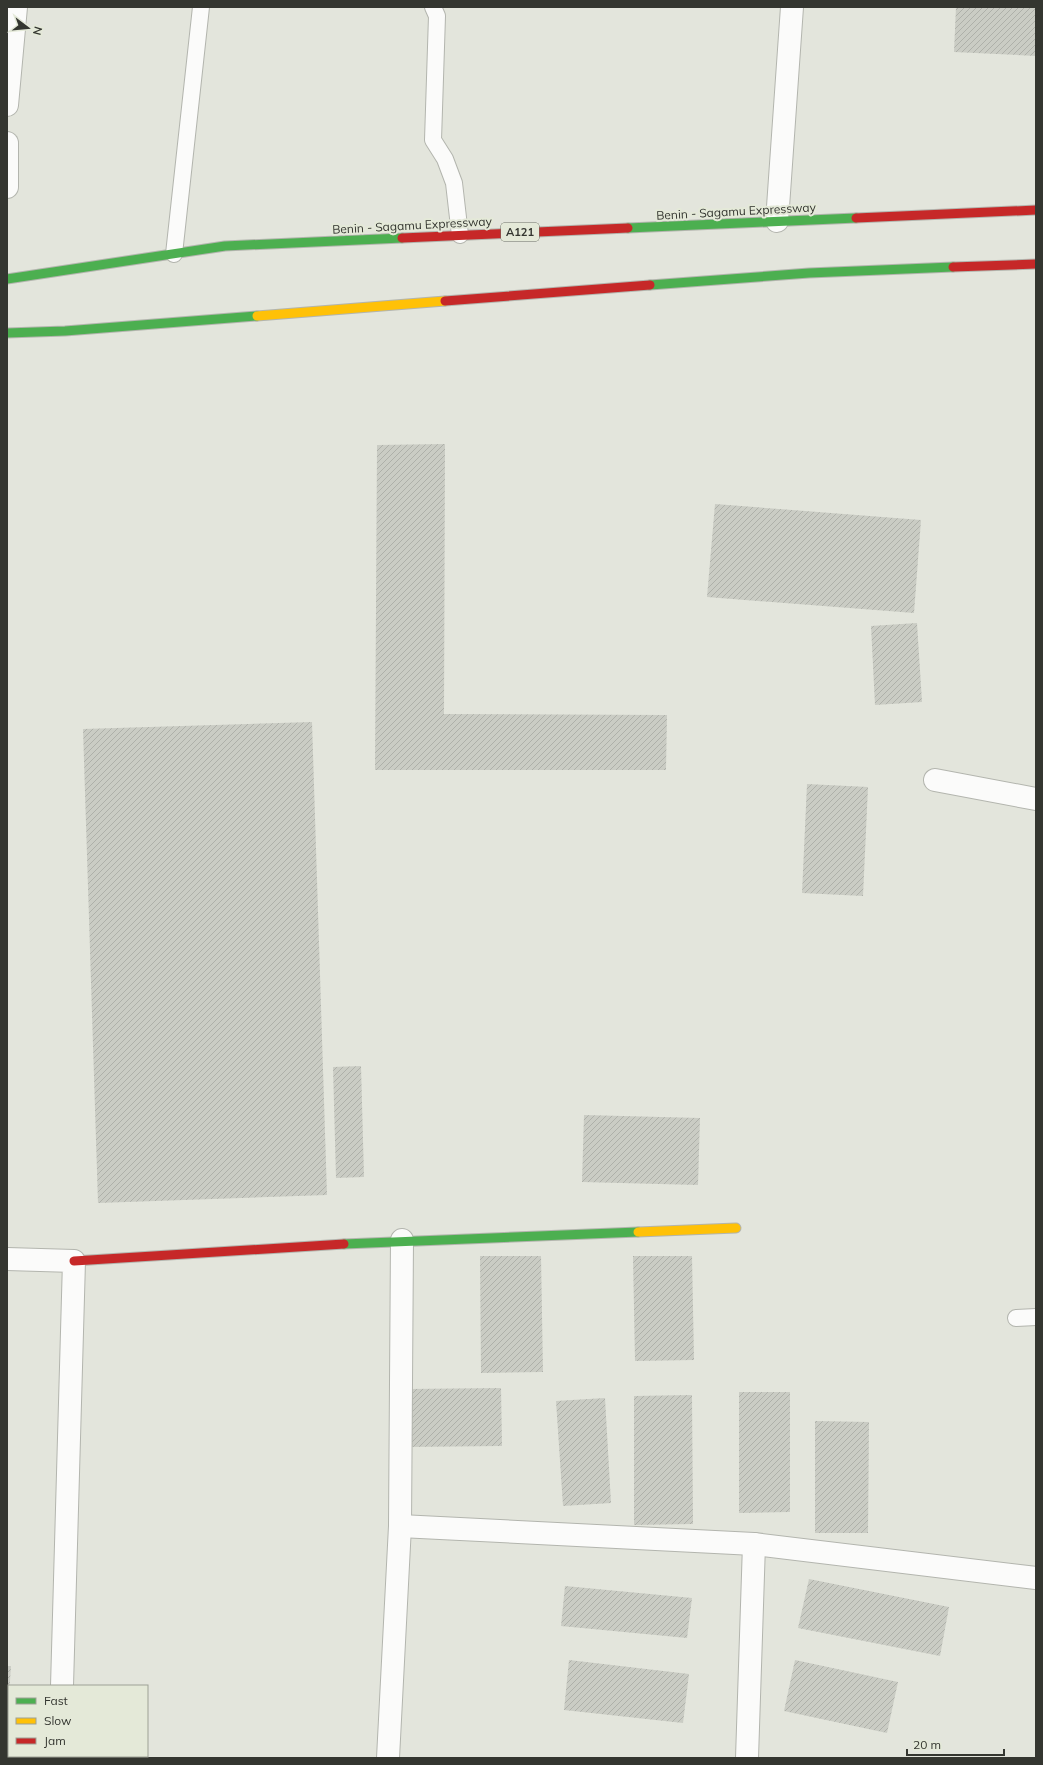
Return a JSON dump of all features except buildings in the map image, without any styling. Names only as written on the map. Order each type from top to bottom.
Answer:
[{"type":"main road","name":"Benin - Sagamu Expressway","points":[[7,279],[225,246],[1036,210]]},
{"type":"main road","points":[[7,333],[65,331],[809,273],[1036,264]]},
{"type":"main road","points":[[74,1261],[402,1240],[736,1228]]},
{"type":"street","points":[[7,105],[16,7]]},
{"type":"street","points":[[777,221],[792,7]]},
{"type":"street","points":[[7,143],[7,187]]},
{"type":"street","points":[[934,780],[1036,799]]},
{"type":"street","points":[[388,1758],[400,1526],[402,1240]]},
{"type":"street","points":[[7,1259],[74,1261],[62,1685]]},
{"type":"street","points":[[400,1526],[754,1544],[1036,1578]]},
{"type":"street","points":[[747,1758],[754,1544]]},
{"type":"lane","points":[[174,254],[201,7]]},
{"type":"lane","points":[[433,7],[437,16],[433,140],[445,159],[454,183],[460,235]]},
{"type":"lane","points":[[1016,1318],[1036,1318]]},
{"type":"traffic: fast","points":[[628,228],[856,218]]},
{"type":"traffic: fast","points":[[7,279],[225,246],[402,238]]},
{"type":"traffic: fast","points":[[650,285],[809,273],[953,267]]},
{"type":"traffic: fast","points":[[7,333],[65,331],[257,316]]},
{"type":"traffic: fast","points":[[344,1244],[638,1232]]},
{"type":"traffic: slow","points":[[257,316],[445,301]]},
{"type":"traffic: slow","points":[[638,1232],[736,1228]]},
{"type":"traffic: jam","points":[[856,218],[1036,210]]},
{"type":"traffic: jam","points":[[402,238],[628,228]]},
{"type":"traffic: jam","points":[[953,267],[1036,264]]},
{"type":"traffic: jam","points":[[445,301],[650,285]]},
{"type":"traffic: jam","points":[[74,1261],[344,1244]]}]
